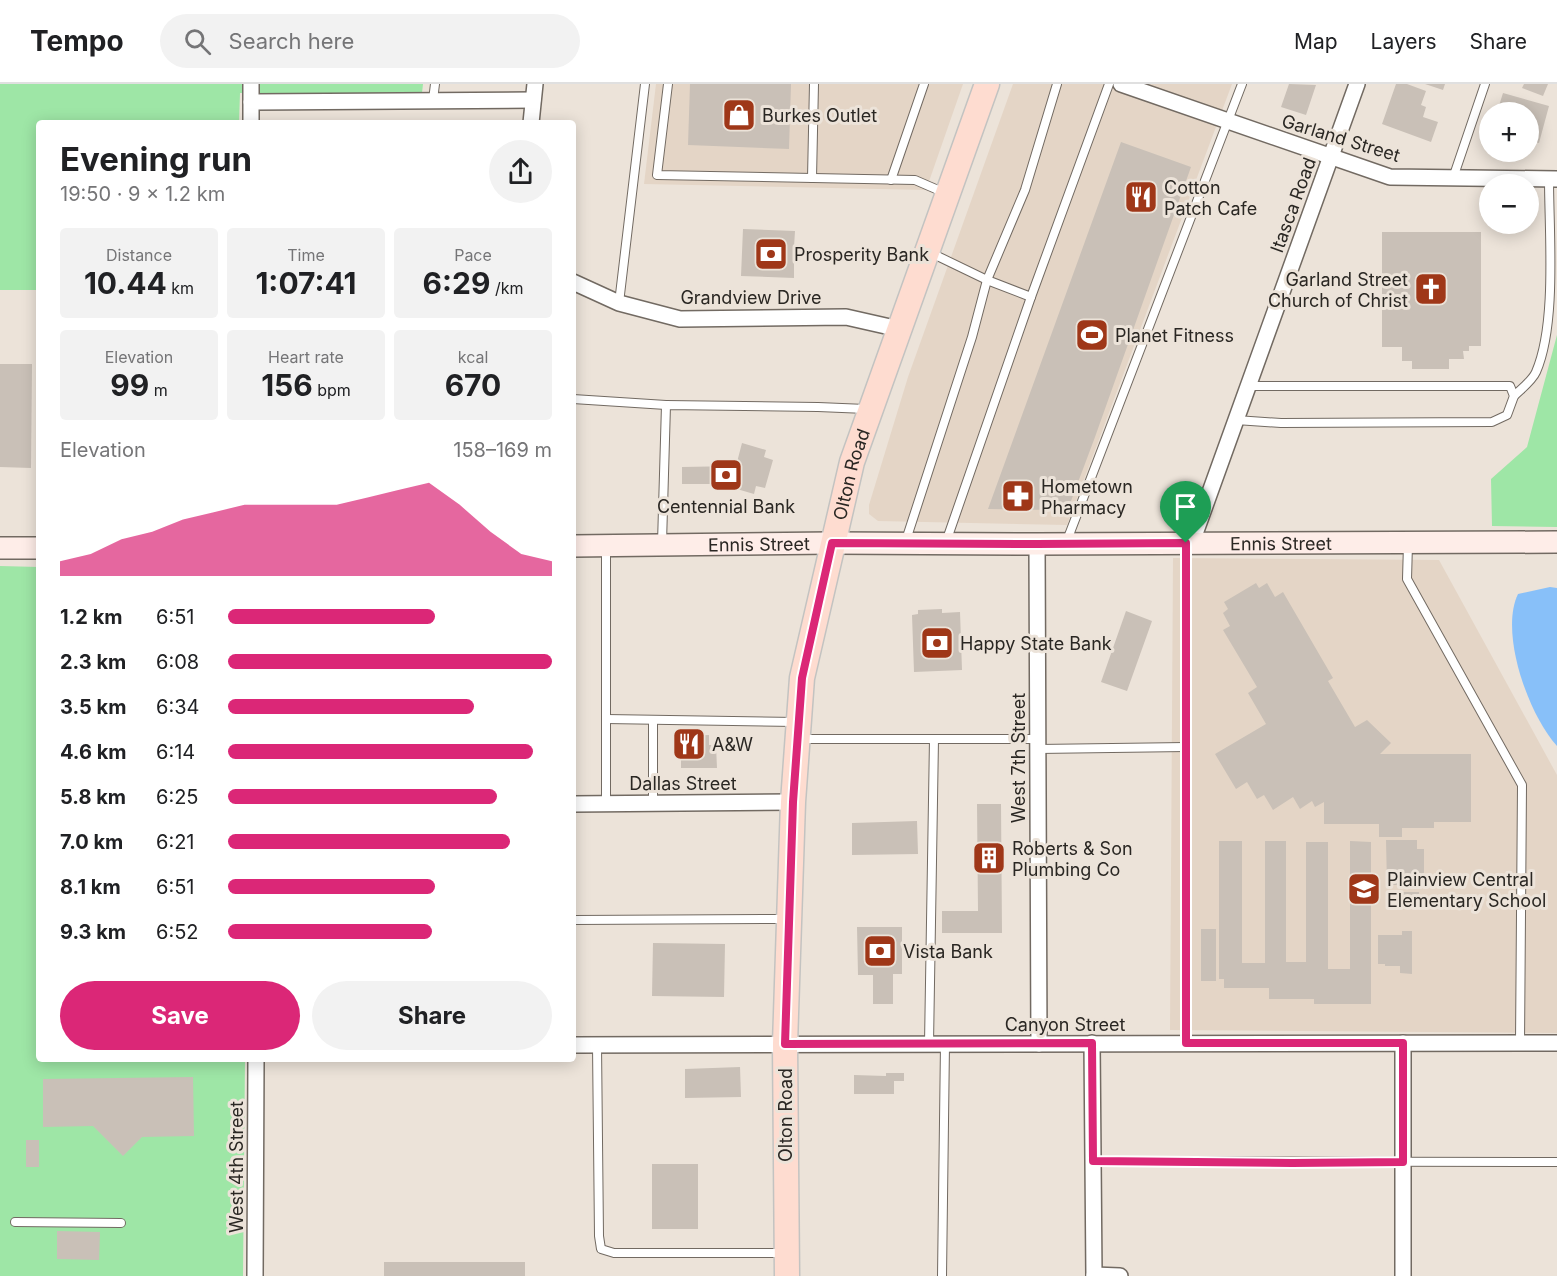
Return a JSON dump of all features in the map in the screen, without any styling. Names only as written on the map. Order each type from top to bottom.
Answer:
[{"type":"main road","name":"Olton Road","points":[[787,1265],[785,1044],[793,802],[802,678],[852,462],[987,84]]},
{"type":"main road","name":"Ennis Street","points":[[576,546],[832,543],[1557,542]]},
{"type":"main road","points":[[0,548],[36,548]]},
{"type":"street","points":[[251,84],[251,120]]},
{"type":"street","points":[[531,120],[535,84]]},
{"type":"street","name":"Garland Street","points":[[1121,84],[1390,177],[1553,179]]},
{"type":"street","name":"Itasca Road","points":[[1189,542],[1236,420],[1357,84]]},
{"type":"street","points":[[251,102],[533,100]]},
{"type":"street","name":"Grandview Drive","points":[[576,283],[619,303],[680,319],[846,317],[899,329]]},
{"type":"street","name":"West 7th Street","points":[[1037,544],[1039,1044]]},
{"type":"street","name":"Dallas Street","points":[[576,804],[793,802]]},
{"type":"street","name":"Canyon Street","points":[[576,1045],[1557,1042]]},
{"type":"street","points":[[1092,1043],[1094,1276],[1120,1276]]},
{"type":"street","points":[[1403,1043],[1403,1276]]},
{"type":"street","name":"West 4th Street","points":[[255,1276],[256,1062]]},
{"type":"lane","points":[[433,100],[435,84]]},
{"type":"lane","points":[[619,303],[645,84]]},
{"type":"lane","points":[[668,84],[657,175],[915,180],[948,194]]},
{"type":"lane","points":[[812,178],[814,84]]},
{"type":"lane","points":[[891,180],[924,84]]},
{"type":"lane","points":[[905,543],[972,337],[987,280],[1025,190],[1058,84]]},
{"type":"lane","points":[[946,544],[1031,297],[1109,84]]},
{"type":"lane","points":[[1066,544],[1242,84]]},
{"type":"lane","points":[[1453,178],[1485,84]]},
{"type":"lane","points":[[1236,420],[1281,423],[1492,422],[1506,415],[1514,396],[1535,374],[1546,341],[1550,300],[1553,179]]},
{"type":"lane","points":[[927,251],[987,280],[1031,297]]},
{"type":"lane","points":[[1248,386],[1510,387],[1514,396]]},
{"type":"lane","points":[[576,399],[666,405],[870,410]]},
{"type":"lane","points":[[662,545],[666,405]]},
{"type":"lane","points":[[1186,1043],[1189,542]]},
{"type":"lane","points":[[1408,542],[1407,579],[1522,785],[1520,1043]]},
{"type":"lane","points":[[606,546],[606,803]]},
{"type":"lane","points":[[606,719],[1037,744],[1186,747]]},
{"type":"lane","points":[[653,720],[653,803]]},
{"type":"lane","points":[[929,1044],[934,739]]},
{"type":"lane","points":[[576,920],[789,919]]},
{"type":"lane","points":[[942,1276],[945,1044]]},
{"type":"lane","points":[[597,1045],[601,1249],[614,1253],[787,1265]]},
{"type":"lane","points":[[1093,1161],[1557,1162]]},
{"type":"lane","points":[[15,1222],[121,1223]]},
{"type":"shaded area","points":[[656,84],[963,84],[926,190],[644,184]]},
{"type":"shaded area","points":[[1013,84],[1232,84],[1067,525],[878,521],[869,514],[869,505],[908,377]]},
{"type":"shaded area","name":"Plainview Central Elementary School","points":[[1173,558],[1439,560],[1557,775],[1557,1033],[1170,1030]]},
{"type":"green space","points":[[0,84],[423,84],[422,93],[240,93],[239,120],[36,120],[36,290],[0,290]]},
{"type":"green space","points":[[1557,335],[1557,527],[1492,526],[1491,479],[1527,447]]},
{"type":"green space","points":[[0,566],[36,567],[36,1062],[245,1062],[243,1276],[0,1276]]},
{"type":"water","points":[[1550,587],[1557,588],[1557,746],[1536,715],[1527,695],[1520,673],[1512,630],[1513,610],[1518,594]]},
{"type":"building","name":"Burkes Outlet","points":[[690,84],[791,84],[789,149],[688,145]]},
{"type":"building","points":[[1289,84],[1316,85],[1306,115],[1281,107]]},
{"type":"building","points":[[1396,84],[1407,84],[1426,91],[1421,105],[1426,107],[1423,117],[1438,122],[1431,142],[1382,124]]},
{"type":"building","points":[[1425,84],[1445,84],[1443,90]]},
{"type":"building","points":[[1524,84],[1548,84],[1543,96],[1522,88]]},
{"type":"building","points":[[1503,93],[1535,102],[1500,102]]},
{"type":"building","points":[[1539,103],[1549,106],[1539,143]]},
{"type":"building","points":[[1121,142],[1191,167],[1095,437],[1068,509],[1056,504],[1055,510],[988,509]]},
{"type":"building","name":"Prosperity Bank","points":[[743,229],[795,231],[794,247],[801,247],[800,262],[794,262],[794,278],[741,276]]},
{"type":"building","name":"Garland Street Church of Christ","points":[[1382,232],[1479,232],[1481,234],[1481,346],[1469,346],[1469,351],[1463,351],[1464,359],[1449,359],[1449,369],[1412,369],[1412,361],[1402,361],[1402,347],[1382,347]]},
{"type":"building","points":[[0,364],[32,364],[31,468],[0,467]]},
{"type":"building","name":"Centennial Bank","points":[[742,443],[766,450],[764,457],[773,460],[765,488],[756,486],[754,494],[730,487],[731,484],[682,484],[682,467],[736,466]]},
{"type":"building","points":[[1256,583],[1259,588],[1267,583],[1275,597],[1283,592],[1333,678],[1328,681],[1355,727],[1367,720],[1391,743],[1380,754],[1471,754],[1471,822],[1434,822],[1434,828],[1402,828],[1402,837],[1379,837],[1379,824],[1324,824],[1324,802],[1315,807],[1312,801],[1300,809],[1293,797],[1273,810],[1264,795],[1257,799],[1247,782],[1236,789],[1215,754],[1266,724],[1248,693],[1257,687],[1223,630],[1230,626],[1223,613],[1228,609],[1224,602]]},
{"type":"building","name":"Happy State Bank","points":[[942,609],[942,613],[960,612],[962,670],[914,672],[912,615],[918,614],[918,610]]},
{"type":"building","points":[[1126,611],[1152,621],[1127,691],[1101,682]]},
{"type":"building","points":[[709,735],[709,745],[716,745],[717,768],[681,768],[681,736]]},
{"type":"building","name":"Roberts & Son Plumbing Co","points":[[977,804],[1001,804],[1002,933],[942,933],[942,911],[978,911]]},
{"type":"building","points":[[917,821],[918,854],[852,855],[852,823]]},
{"type":"building","points":[[1386,840],[1417,840],[1417,849],[1424,849],[1424,875],[1415,875],[1415,885],[1387,885]]},
{"type":"building","points":[[1219,841],[1242,841],[1242,963],[1265,963],[1265,841],[1286,841],[1286,962],[1306,962],[1306,842],[1328,842],[1328,969],[1350,969],[1350,841],[1371,842],[1371,1004],[1314,1004],[1314,999],[1269,999],[1269,988],[1224,988],[1224,979],[1219,979]]},
{"type":"building","points":[[1393,892],[1419,892],[1418,905],[1393,905]]},
{"type":"building","name":"Vista Bank","points":[[857,927],[902,927],[902,974],[893,974],[893,1004],[873,1004],[873,975],[858,975]]},
{"type":"building","points":[[1201,929],[1216,929],[1216,981],[1201,981]]},
{"type":"building","points":[[1402,931],[1412,931],[1412,974],[1400,973],[1400,966],[1378,964],[1378,935],[1402,935]]},
{"type":"building","points":[[653,943],[725,944],[724,997],[652,996]]},
{"type":"building","points":[[740,1067],[741,1097],[685,1098],[685,1069]]},
{"type":"building","points":[[886,1073],[904,1073],[904,1081],[894,1081],[894,1094],[854,1094],[854,1075],[886,1076]]},
{"type":"building","points":[[193,1077],[194,1136],[142,1137],[123,1156],[93,1126],[43,1127],[43,1079]]},
{"type":"building","points":[[26,1140],[39,1140],[39,1167],[26,1167]]},
{"type":"building","points":[[652,1164],[698,1164],[698,1229],[652,1229]]},
{"type":"building","points":[[57,1231],[100,1232],[99,1260],[57,1259]]},
{"type":"building","points":[[384,1262],[525,1262],[525,1276],[384,1276]]},
{"type":"place","name":"Burkes Outlet","points":[[739,115]]},
{"type":"place","name":"Cotton Patch Cafe","points":[[1141,197]]},
{"type":"place","name":"Prosperity Bank","points":[[771,254]]},
{"type":"place","name":"Garland Street Church of Christ","points":[[1431,289]]},
{"type":"place","name":"Planet Fitness","points":[[1092,335]]},
{"type":"place","name":"Centennial Bank","points":[[726,475]]},
{"type":"place","name":"Hometown Pharmacy","points":[[1018,496]]},
{"type":"place","name":"Happy State Bank","points":[[937,643]]},
{"type":"place","name":"A&W","points":[[689,744]]},
{"type":"place","name":"Roberts & Son Plumbing Co","points":[[989,858]]},
{"type":"place","name":"Plainview Central Elementary School","points":[[1364,889]]},
{"type":"place","name":"Vista Bank","points":[[880,951]]},
{"type":"route","points":[[832,543],[1186,543],[1186,1043],[1403,1043],[1403,1162],[1093,1161],[1092,1043],[785,1044],[793,802],[802,678],[832,543]]}]
